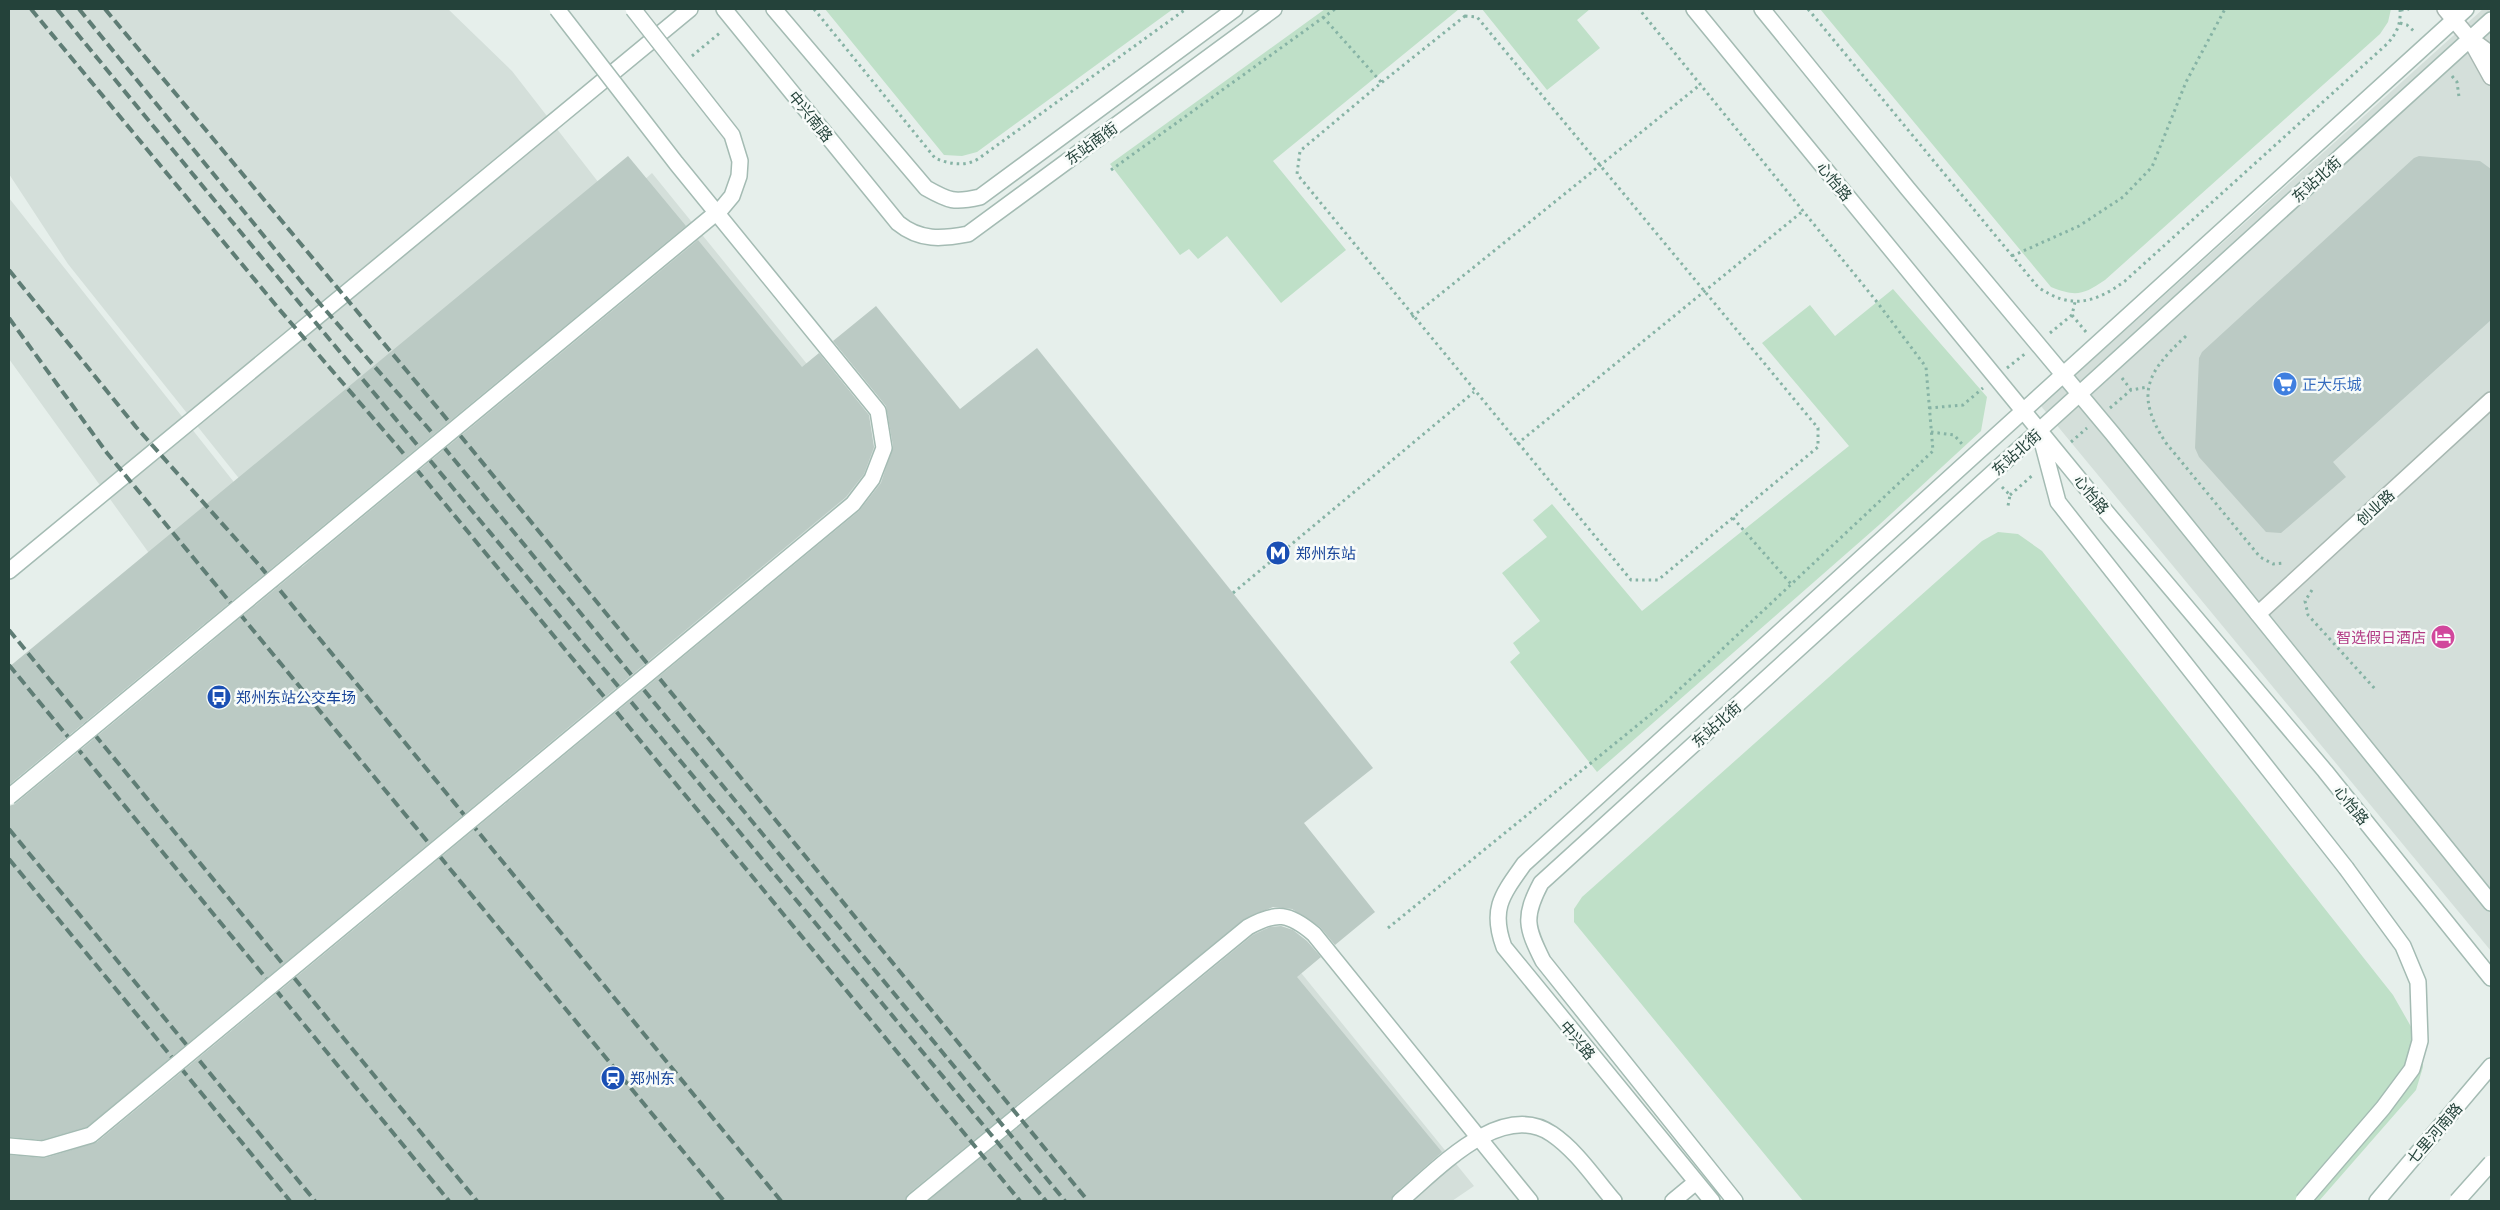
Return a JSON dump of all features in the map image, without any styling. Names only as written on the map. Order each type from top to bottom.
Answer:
[{"type":"street","points":[[9,1146],[42,1149],[91,1135],[853,504],[872,480],[884,448],[878,411],[676,163],[557,9]]},
{"type":"street","points":[[564,9],[573,30]]},
{"type":"street","points":[[9,797],[722,208],[732,196],[739,176],[740,161],[732,134],[633,9]]},
{"type":"street","points":[[9,571],[690,9]]},
{"type":"street","name":"中兴南路","points":[[724,9],[898,223]]},
{"type":"street","name":"东站南街","points":[[774,9],[926,188],[948,200],[980,197],[1235,9]]},
{"type":"street","name":"东站南街","points":[[898,223],[908,232],[928,238],[946,238],[968,234],[1274,9]]},
{"type":"street","name":"心怡路","points":[[1694,9],[2040,430]]},
{"type":"street","points":[[1762,9],[2099,418],[2491,902]]},
{"type":"street","name":"东站北街","points":[[1524,864],[2024,411],[2450,14],[2466,9]]},
{"type":"street","points":[[2450,14],[2470,39],[2485,70],[2491,77]]},
{"type":"street","name":"东站北街","points":[[1541,883],[2491,20]]},
{"type":"street","points":[[2470,39],[2491,54]]},
{"type":"street","name":"创业路","points":[[2258,614],[2491,400]]},
{"type":"street","points":[[2040,430],[2053,458],[2058,502],[2346,868],[2403,946],[2418,982],[2420,1042],[2412,1069],[2383,1108],[2303,1201]]},
{"type":"street","name":"心怡路","points":[[2053,458],[2325,771],[2491,978]]},
{"type":"street","name":"中兴路","points":[[1524,864],[1506,890],[1498,909],[1497,928],[1504,947],[1712,1201]]},
{"type":"street","name":"中兴路","points":[[1541,883],[1529,905],[1529,919],[1532,939],[1543,961],[1736,1201]]},
{"type":"street","points":[[914,1201],[1248,927],[1268,916],[1296,920],[1314,934],[1530,1201]]},
{"type":"street","name":"七里河南路","points":[[2377,1201],[2491,1066]]},
{"type":"street","points":[[1400,1201],[1460,1151],[1486,1133],[1508,1126],[1530,1125],[1546,1131],[1564,1144],[1614,1201]]},
{"type":"street","points":[[2457,1201],[2491,1163]]},
{"type":"street","points":[[1673,1201],[1696,1182]]},
{"type":"path","points":[[814,9],[935,158],[948,163],[972,163],[1186,9]]},
{"type":"path","points":[[1111,170],[1335,9]]},
{"type":"path","points":[[1388,928],[1666,702],[1933,451],[1926,367],[1803,211],[1639,9]]},
{"type":"path","points":[[1808,9],[2038,287],[2060,300],[2074,302],[2092,300],[2107,294],[2125,281],[2387,44],[2395,35],[2400,23],[2401,10],[2409,9]]},
{"type":"path","points":[[2012,256],[2079,226],[2123,197],[2152,167],[2186,82],[2225,9]]},
{"type":"path","points":[[1465,16],[1477,17],[1600,166],[1818,428],[1818,447],[1658,580],[1631,580],[1412,317],[1297,174],[1300,151],[1381,82],[1465,16]]},
{"type":"path","points":[[1323,18],[1381,82]]},
{"type":"path","points":[[1412,317],[1701,84]]},
{"type":"path","points":[[1518,444],[1803,211]]},
{"type":"path","points":[[2186,336],[2156,366],[2148,387],[2151,416],[2166,443],[2260,557],[2273,564],[2285,563]]},
{"type":"path","points":[[2010,495],[2131,390],[2148,387]]},
{"type":"path","points":[[1233,593],[1474,392]]},
{"type":"path","points":[[1733,518],[1792,584]]},
{"type":"path","points":[[2314,587],[2305,601],[2308,615],[2376,690]]},
{"type":"shaded area","points":[[9,9],[448,9],[512,71],[616,205],[652,173],[1474,1186],[1452,1201],[834,1201],[269,516],[68,264],[9,174]]},
{"type":"shaded area","points":[[2483,9],[2491,9],[2491,951],[2041,406]]},
{"type":"shaded area","points":[[9,198],[264,520],[820,1201],[676,1201],[177,592],[9,359]]},
{"type":"green space","points":[[825,9],[1173,9],[977,152],[962,156],[944,155]]},
{"type":"green space","points":[[1325,9],[1459,9],[1273,161],[1346,250],[1281,303],[1227,236],[1198,259],[1189,249],[1180,255],[1110,164]]},
{"type":"green space","points":[[1482,9],[1590,9],[1577,20],[1600,48],[1547,90]]},
{"type":"green space","points":[[1820,9],[2391,9],[2388,22],[2380,34],[2105,280],[2091,289],[2073,293],[2051,287]]},
{"type":"green space","points":[[1893,289],[1987,397],[1981,431],[1879,525],[1597,772],[1510,662],[1520,653],[1513,643],[1540,621],[1502,573],[1547,537],[1533,520],[1552,504],[1642,611],[1849,446],[1762,343],[1810,305],[1835,336]]},
{"type":"green space","points":[[1998,532],[2018,534],[2042,551],[2393,995],[2422,1046],[2423,1067],[2416,1090],[2319,1201],[1803,1201],[1574,922],[1574,909],[1582,897],[1982,541]]},
{"type":"building","points":[[628,156],[686,226],[9,785],[9,667]]},
{"type":"building","points":[[2419,156],[2480,161],[2491,169],[2491,320],[2333,462],[2346,477],[2281,533],[2266,532],[2199,457],[2195,448],[2199,358],[2202,352],[2414,158]]},
{"type":"building","points":[[698,240],[802,367],[819,353],[869,415],[874,447],[864,474],[846,497],[87,1127],[42,1140],[9,1137],[9,806],[15,804]]},
{"type":"building","points":[[876,306],[960,409],[1037,348],[1373,768],[1304,823],[1375,912],[1335,945],[1320,927],[1292,909],[1273,907],[1244,919],[908,1194],[905,1201],[9,1201],[9,1155],[45,1158],[97,1142],[859,511],[881,483],[893,446],[886,406],[833,341]]},
{"type":"building","points":[[1281,926],[1293,930],[1307,941],[1321,957],[1297,977],[1442,1152],[1394,1194],[1390,1201],[928,1201],[1253,935],[1270,927]]},
{"type":"railway","points":[[31,9],[279,309],[398,447],[1020,1201]]},
{"type":"railway","points":[[57,9],[303,308],[1046,1201]]},
{"type":"railway","points":[[79,9],[308,290],[428,428],[1065,1201]]},
{"type":"railway","points":[[105,9],[441,412],[1088,1201]]},
{"type":"railway","points":[[9,270],[136,427],[260,566],[781,1201]]},
{"type":"railway","points":[[9,318],[107,453],[724,1201]]},
{"type":"railway","points":[[9,630],[477,1201]]},
{"type":"railway","points":[[9,665],[449,1201]]},
{"type":"railway","points":[[9,829],[315,1201]]},
{"type":"railway","points":[[9,859],[290,1201]]},
{"type":"place","name":"正大乐城","points":[[2285,384]]},
{"type":"place","name":"郑州东站","points":[[1278,553]]},
{"type":"place","name":"智选假日酒店","points":[[2443,637]]},
{"type":"place","name":"郑州东站公交车场","points":[[219,697]]},
{"type":"place","name":"郑州东","points":[[613,1078]]}]
